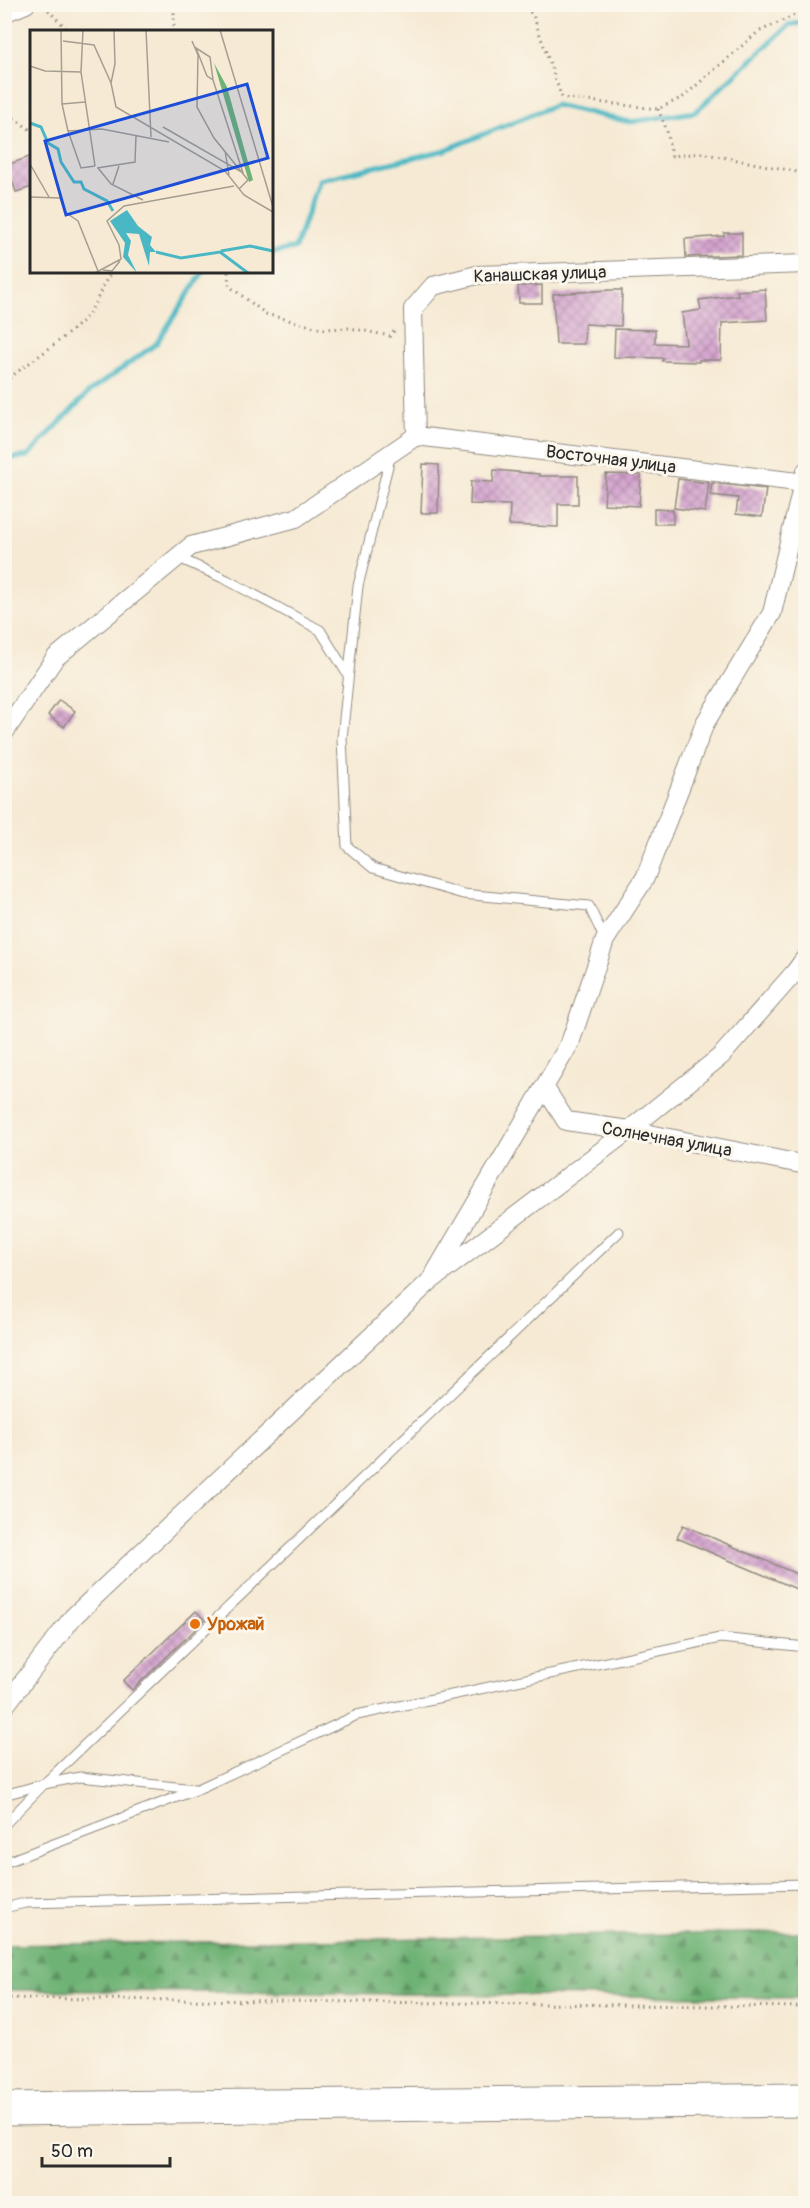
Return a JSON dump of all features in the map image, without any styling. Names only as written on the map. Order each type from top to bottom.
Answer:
[{"type":"highway","points":[[4,2109],[806,2100]]},
{"type":"street","points":[[4,13],[26,4]]},
{"type":"street","name":"Канашская улица","points":[[413,309],[433,286],[477,274],[806,264]]},
{"type":"street","points":[[4,733],[55,658],[191,546],[296,518],[416,436],[413,309]]},
{"type":"street","name":"Восточная улица","points":[[416,436],[805,479]]},
{"type":"street","points":[[429,1282],[570,1043],[605,940],[645,878],[705,723],[772,613],[805,479]]},
{"type":"street","points":[[4,1707],[73,1617],[429,1282],[629,1130],[721,1056],[806,957]]},
{"type":"street","name":"Солнечная улица","points":[[545,1088],[566,1121],[629,1130],[806,1165]]},
{"type":"lane","points":[[392,452],[357,586],[342,738],[347,846],[373,868],[463,894],[589,906],[605,940]]},
{"type":"lane","points":[[177,557],[227,580],[320,630],[348,675]]},
{"type":"lane","points":[[4,1825],[619,1232]]},
{"type":"lane","points":[[4,1863],[198,1790],[357,1715],[720,1638],[806,1647]]},
{"type":"lane","points":[[4,1795],[80,1777],[198,1790]]},
{"type":"lane","points":[[4,1908],[25,1903],[806,1884]]},
{"type":"path","points":[[42,4],[68,30]]},
{"type":"path","points":[[174,4],[174,30]]},
{"type":"path","points":[[521,4],[533,15],[562,98],[658,109],[683,97],[758,32],[806,10]]},
{"type":"path","points":[[658,109],[667,131],[672,156],[701,153],[794,171],[806,176]]},
{"type":"path","points":[[4,111],[30,130]]},
{"type":"path","points":[[4,380],[84,320],[111,273]]},
{"type":"path","points":[[228,273],[229,286],[266,314],[322,329],[350,328],[390,336],[413,309]]},
{"type":"path","points":[[4,1998],[806,2007]]},
{"type":"green space","points":[[805,1932],[805,1998],[5,1990],[5,1945]]},
{"type":"building","points":[[30,157],[30,188],[16,192],[7,165]]},
{"type":"building","points":[[724,233],[742,233],[742,255],[686,257],[685,239],[724,236]]},
{"type":"building","points":[[542,285],[542,303],[519,303],[518,286]]},
{"type":"building","points":[[765,289],[767,320],[722,323],[721,360],[662,361],[663,358],[614,357],[615,329],[655,330],[655,343],[686,344],[682,313],[701,310],[699,300],[738,295],[737,291]]},
{"type":"building","points":[[622,290],[621,326],[585,324],[584,344],[556,344],[553,294]]},
{"type":"building","points":[[423,464],[439,465],[438,513],[421,513]]},
{"type":"building","points":[[494,470],[539,474],[539,476],[578,476],[578,504],[558,504],[558,527],[509,525],[510,505],[470,504],[471,481],[493,482]]},
{"type":"building","points":[[606,474],[641,475],[639,506],[604,504]]},
{"type":"building","points":[[678,479],[709,483],[705,512],[674,508]]},
{"type":"building","points":[[712,483],[766,489],[762,517],[736,514],[738,498],[710,495]]},
{"type":"building","points":[[654,509],[673,510],[673,524],[654,524]]},
{"type":"building","points":[[59,700],[75,711],[64,727],[48,715]]},
{"type":"building","points":[[683,1525],[806,1578],[806,1593],[677,1538]]},
{"type":"building","points":[[196,1611],[205,1620],[132,1690],[123,1681]]},
{"type":"waterway","points":[[273,253],[295,248],[319,180],[445,150],[555,105],[630,122],[695,112],[789,25],[806,22]]},
{"type":"waterway","points":[[4,459],[28,456],[89,392],[156,344],[202,273]]},
{"type":"place","name":"Урожай","points":[[195,1624]]}]
